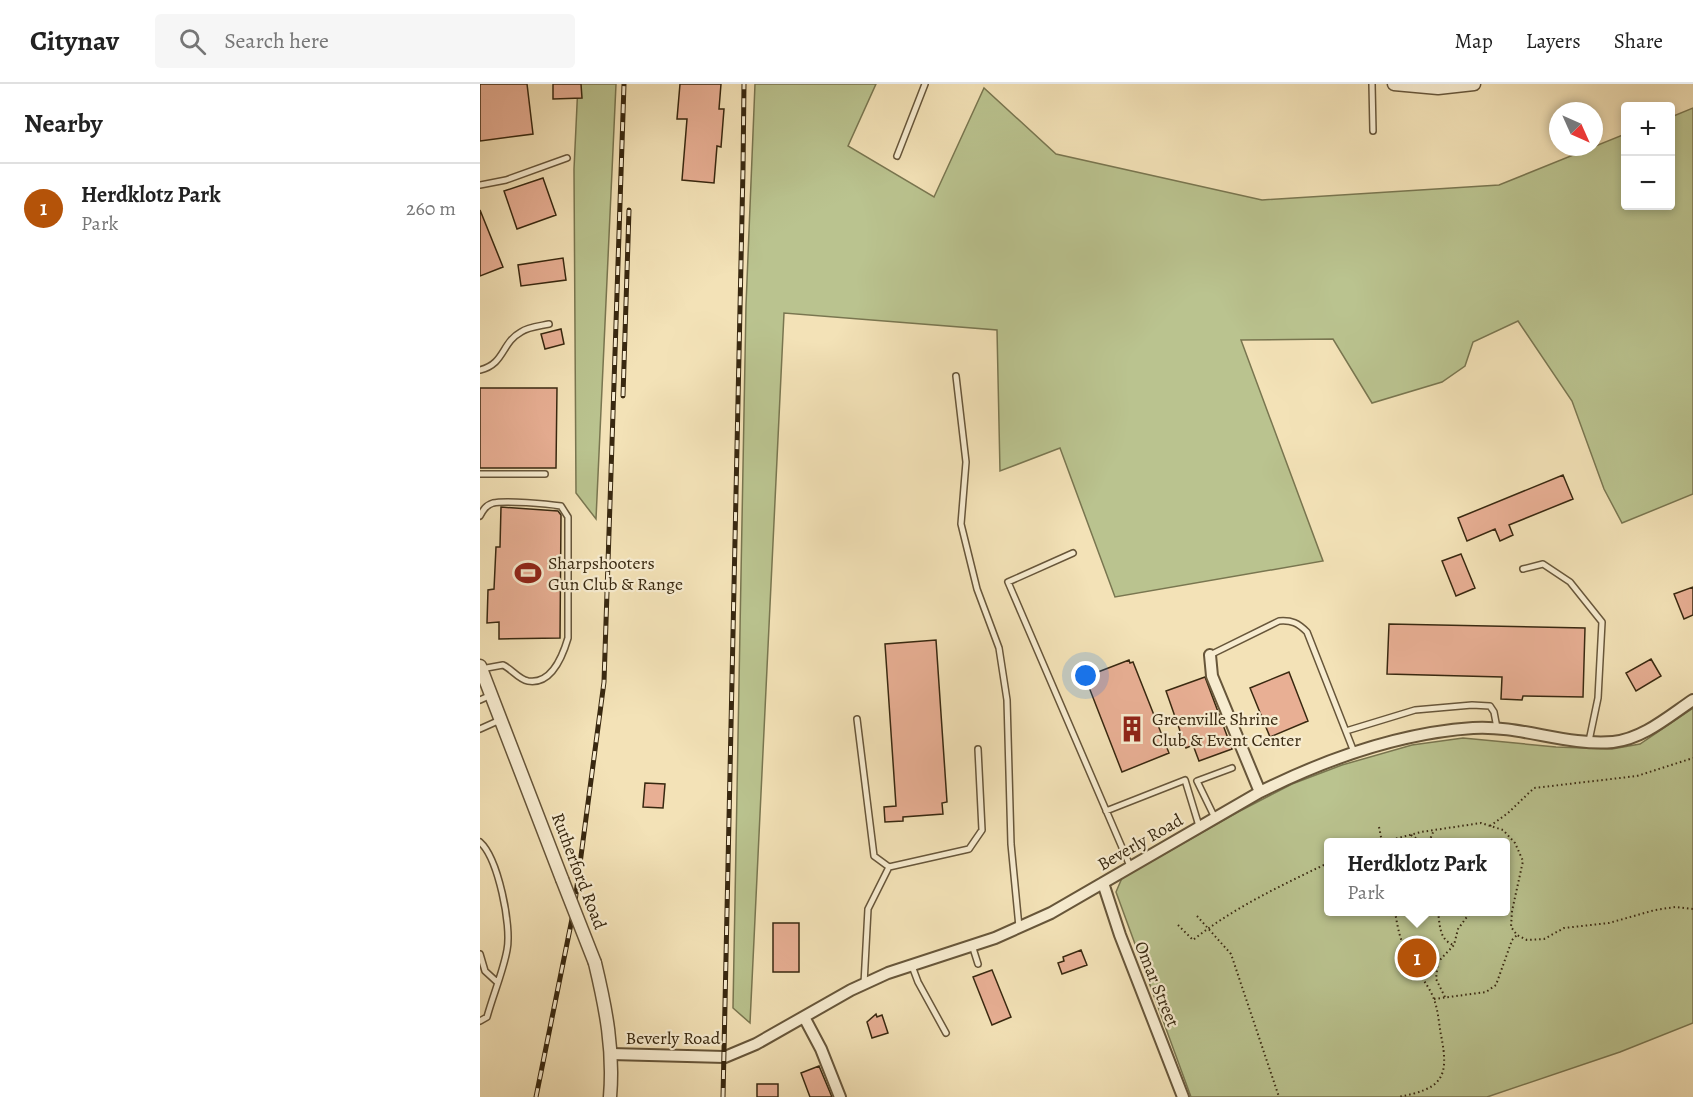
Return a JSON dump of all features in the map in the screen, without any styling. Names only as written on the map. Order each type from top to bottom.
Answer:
[{"type":"street","points":[[1394,84],[1438,88],[1474,84]]},
{"type":"street","points":[[1210,655],[1212,676],[1260,792]]},
{"type":"street","name":"Rutherford Road","points":[[481,668],[486,698],[501,720],[596,963],[608,1013],[611,1054],[610,1097]]},
{"type":"street","name":"Beverly Road","points":[[611,1054],[725,1056],[756,1044],[864,984],[911,964],[1019,929],[1052,913],[1260,792],[1285,779],[1354,752],[1450,730],[1497,728],[1564,739],[1613,742],[1644,732],[1693,700]]},
{"type":"street","name":"Omar Street","points":[[1103,883],[1120,934],[1183,1097]]},
{"type":"street","points":[[804,1017],[821,1049],[840,1097]]},
{"type":"lane","points":[[897,156],[925,84]]},
{"type":"lane","points":[[1372,84],[1373,131]]},
{"type":"lane","points":[[480,185],[506,180],[567,158]]},
{"type":"lane","points":[[480,370],[491,367],[500,358],[505,346],[521,332],[549,324]]},
{"type":"lane","points":[[956,376],[966,462],[961,524],[977,589],[999,648],[1007,700],[1011,844],[1019,929]]},
{"type":"lane","points":[[480,474],[545,474]]},
{"type":"lane","points":[[480,516],[485,507],[493,503],[504,503],[561,506],[568,517],[568,638],[562,657],[546,676],[537,681],[522,679],[503,665],[481,668]]},
{"type":"lane","points":[[1073,553],[1008,582],[1130,866]]},
{"type":"lane","points":[[1523,569],[1543,564],[1570,582],[1602,622],[1598,698],[1589,741]]},
{"type":"lane","points":[[1210,655],[1279,621],[1290,620],[1298,624],[1307,632],[1354,752]]},
{"type":"lane","points":[[1346,731],[1415,710],[1472,705],[1490,706],[1494,712],[1497,728]]},
{"type":"lane","points":[[856,719],[874,856],[889,867],[969,849],[982,830],[978,749]]},
{"type":"lane","points":[[480,729],[501,720]]},
{"type":"lane","points":[[1215,818],[1197,781],[1232,768]]},
{"type":"lane","points":[[1106,811],[1185,780],[1199,826]]},
{"type":"lane","points":[[480,1021],[487,1017],[508,948],[507,922],[497,876],[489,852],[481,845]]},
{"type":"lane","points":[[864,984],[868,909],[889,867]]},
{"type":"lane","points":[[972,945],[978,964]]},
{"type":"lane","points":[[480,954],[485,971],[497,982]]},
{"type":"lane","points":[[911,964],[918,982],[946,1033]]},
{"type":"path","points":[[1490,826],[1508,813],[1534,788],[1637,776],[1693,758]]},
{"type":"path","points":[[1400,838],[1434,830],[1482,823],[1503,830],[1515,843],[1523,861],[1512,909],[1511,927],[1517,935],[1527,940],[1544,939],[1564,928],[1609,923],[1655,910],[1675,907],[1693,909]]},
{"type":"path","points":[[1379,826],[1382,838]]},
{"type":"path","points":[[1431,838],[1434,830]]},
{"type":"path","points":[[1411,835],[1415,838]]},
{"type":"path","points":[[1178,925],[1192,940],[1246,904],[1324,865]]},
{"type":"path","points":[[1197,916],[1231,954],[1279,1097]]},
{"type":"path","points":[[1396,916],[1404,947],[1415,970],[1434,999],[1444,1050],[1445,1069],[1435,1083],[1422,1092],[1398,1097]]},
{"type":"path","points":[[1439,916],[1443,937],[1454,945]]},
{"type":"path","points":[[1445,997],[1436,979],[1438,962],[1454,945],[1458,929],[1468,916]]},
{"type":"path","points":[[1434,999],[1486,992],[1496,985],[1512,940],[1517,935]]},
{"type":"green space","points":[[578,84],[616,84],[596,519],[576,493],[574,169]]},
{"type":"green space","points":[[755,84],[876,84],[848,146],[934,197],[984,88],[1056,154],[1262,200],[1499,185],[1571,156],[1603,156],[1603,143],[1621,136],[1621,210],[1675,210],[1675,115],[1693,108],[1693,494],[1622,523],[1604,489],[1572,401],[1518,321],[1473,342],[1465,366],[1442,382],[1372,403],[1333,339],[1241,340],[1323,561],[1115,597],[1060,448],[1000,471],[997,330],[784,313],[750,1023],[733,1008],[746,305]]},
{"type":"green space","points":[[1693,708],[1693,1023],[1620,1052],[1487,1097],[1191,1097],[1116,892],[1122,878],[1292,784],[1342,765],[1412,745],[1463,738],[1556,747],[1612,749],[1640,744]]},
{"type":"building","points":[[480,84],[527,84],[533,134],[480,141]]},
{"type":"building","points":[[553,84],[581,84],[582,98],[553,99]]},
{"type":"building","points":[[680,84],[721,84],[719,109],[724,109],[721,147],[717,146],[714,183],[682,180],[687,119],[677,119]]},
{"type":"building","points":[[543,178],[556,215],[517,229],[504,191]]},
{"type":"building","points":[[480,210],[503,267],[480,276]]},
{"type":"building","points":[[563,258],[566,280],[521,286],[518,265]]},
{"type":"building","points":[[561,329],[564,344],[545,349],[541,334]]},
{"type":"building","points":[[480,388],[557,388],[556,468],[480,468]]},
{"type":"building","points":[[1563,475],[1573,499],[1509,525],[1513,535],[1500,541],[1495,529],[1467,541],[1458,518]]},
{"type":"building","name":"Sharpshooters Gun Club & Range","points":[[501,507],[558,511],[561,515],[560,638],[499,639],[499,622],[487,623],[488,590],[494,589],[496,547],[500,547]]},
{"type":"building","points":[[1461,554],[1475,588],[1456,596],[1442,561]]},
{"type":"building","points":[[1693,587],[1693,615],[1684,619],[1674,594]]},
{"type":"building","points":[[1389,624],[1585,628],[1583,697],[1523,696],[1522,700],[1501,699],[1502,677],[1387,674]]},
{"type":"building","points":[[936,640],[947,802],[942,803],[943,814],[903,817],[903,821],[885,822],[884,807],[896,806],[885,644]]},
{"type":"building","points":[[1651,659],[1661,676],[1636,691],[1626,673]]},
{"type":"building","name":"Greenville Shrine Club & Event Center","points":[[1129,660],[1130,663],[1133,662],[1169,753],[1122,772],[1085,677]]},
{"type":"building","points":[[1289,672],[1308,721],[1270,737],[1250,688]]},
{"type":"building","points":[[1205,677],[1232,749],[1199,761],[1193,745],[1186,748],[1166,691]]},
{"type":"building","points":[[645,783],[665,784],[663,808],[643,807]]},
{"type":"building","points":[[773,923],[799,923],[799,972],[773,972]]},
{"type":"building","points":[[1081,950],[1087,965],[1062,974],[1058,963],[1064,961],[1063,957]]},
{"type":"building","points":[[992,970],[1011,1017],[992,1025],[973,977]]},
{"type":"building","points":[[876,1014],[877,1017],[882,1015],[888,1033],[872,1038],[867,1022]]},
{"type":"building","points":[[819,1066],[832,1097],[810,1097],[801,1073]]},
{"type":"building","points":[[757,1084],[778,1084],[778,1097],[757,1097]]},
{"type":"railway","points":[[536,1097],[574,909],[604,682],[624,84]]},
{"type":"railway","points":[[723,1097],[744,84]]},
{"type":"railway","points":[[623,396],[629,210]]},
{"type":"place","name":"Sharpshooters Gun Club & Range","points":[[528,573]]},
{"type":"place","name":"Greenville Shrine Club & Event Center","points":[[1132,729]]},
{"type":"place","name":"Herdklotz Park","points":[[1417,958]]}]
